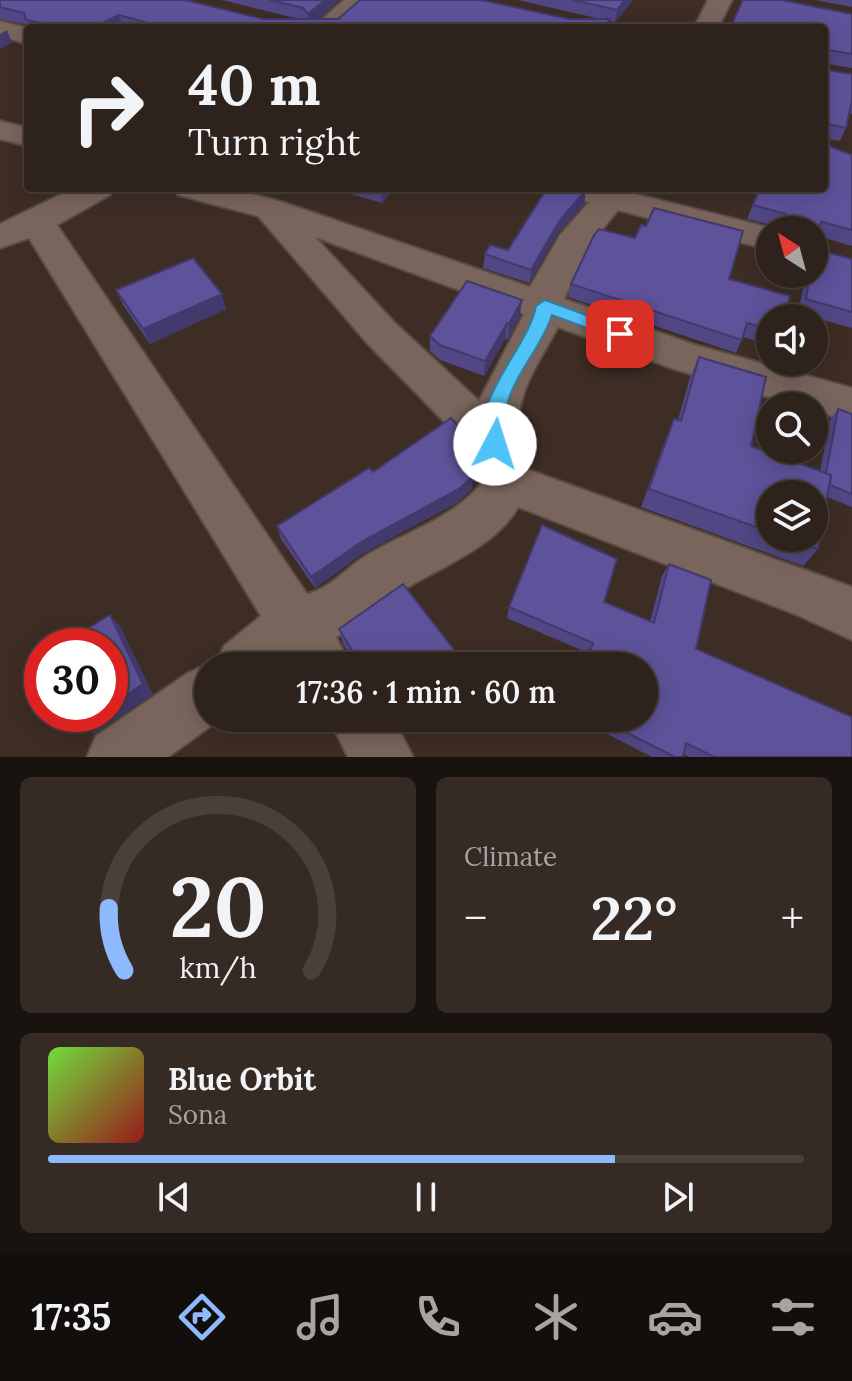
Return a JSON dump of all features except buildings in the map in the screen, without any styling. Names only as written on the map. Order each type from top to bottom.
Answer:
[{"type":"street","points":[[329,24],[359,0]]},
{"type":"street","points":[[708,24],[720,0]]},
{"type":"street","points":[[0,28],[24,35]]},
{"type":"street","points":[[0,130],[24,136]]},
{"type":"street","points":[[90,192],[19,230],[309,645]]},
{"type":"street","points":[[205,192],[270,209],[688,358],[852,405]]},
{"type":"street","points":[[287,652],[309,645],[323,616],[350,602],[381,575],[453,536],[495,503],[501,463],[495,413],[510,376],[543,319],[546,293],[601,192],[756,235]]},
{"type":"street","points":[[270,209],[501,463],[852,614]]},
{"type":"street","points":[[117,757],[194,703]]},
{"type":"street","points":[[367,732],[383,757]]},
{"type":"route","points":[[495,444],[495,413],[510,376],[543,319],[545,306],[620,334]]}]
